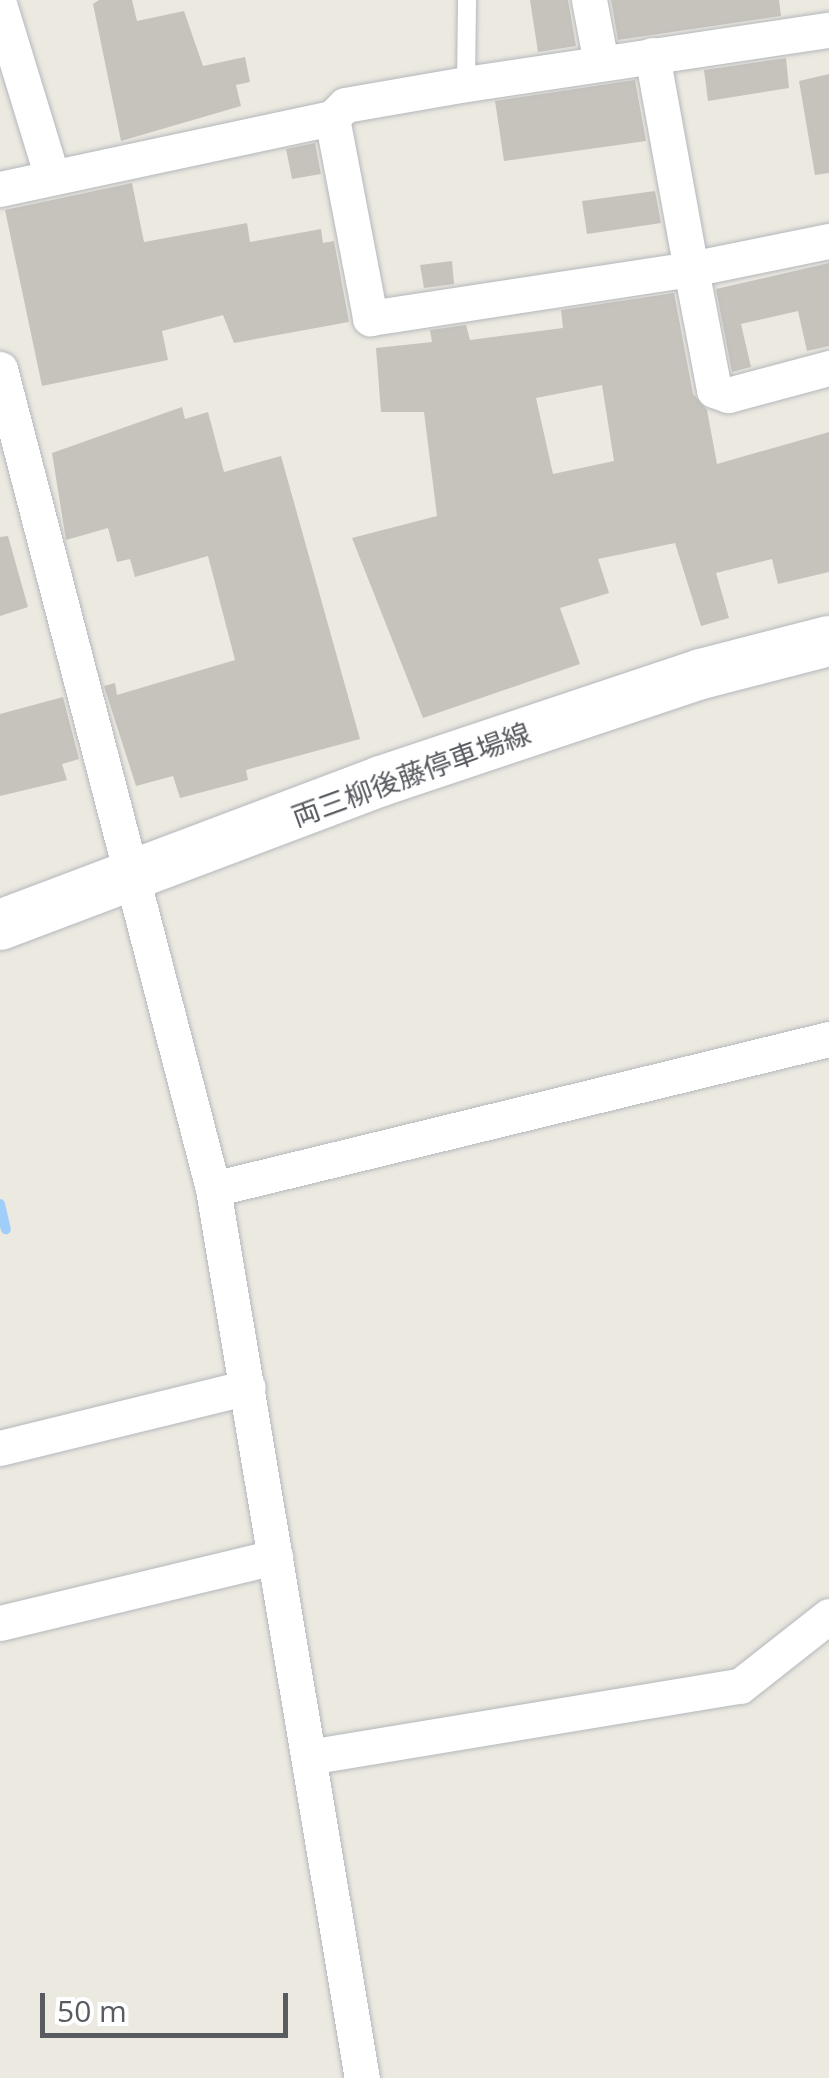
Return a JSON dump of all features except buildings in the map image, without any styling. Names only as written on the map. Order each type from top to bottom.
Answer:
[{"type":"main road","name":"両三柳後藤停車場線","points":[[0,925],[135,878],[381,781],[701,674],[829,641]]},
{"type":"street","points":[[589,0],[601,63]]},
{"type":"street","points":[[0,7],[52,177]]},
{"type":"street","points":[[0,189],[332,118],[346,105],[829,30]]},
{"type":"street","points":[[652,55],[714,390],[728,395],[829,368]]},
{"type":"street","points":[[332,118],[370,318],[691,270],[829,241]]},
{"type":"street","points":[[0,369],[11,472],[135,878],[213,1189],[362,2078]]},
{"type":"street","points":[[213,1189],[829,1039]]},
{"type":"street","points":[[0,1448],[248,1387]]},
{"type":"street","points":[[0,1623],[275,1557]]},
{"type":"street","points":[[309,1757],[740,1686],[829,1616]]},
{"type":"lane","points":[[466,84],[467,0]]},
{"type":"waterway","points":[[0,1204],[6,1229]]}]
